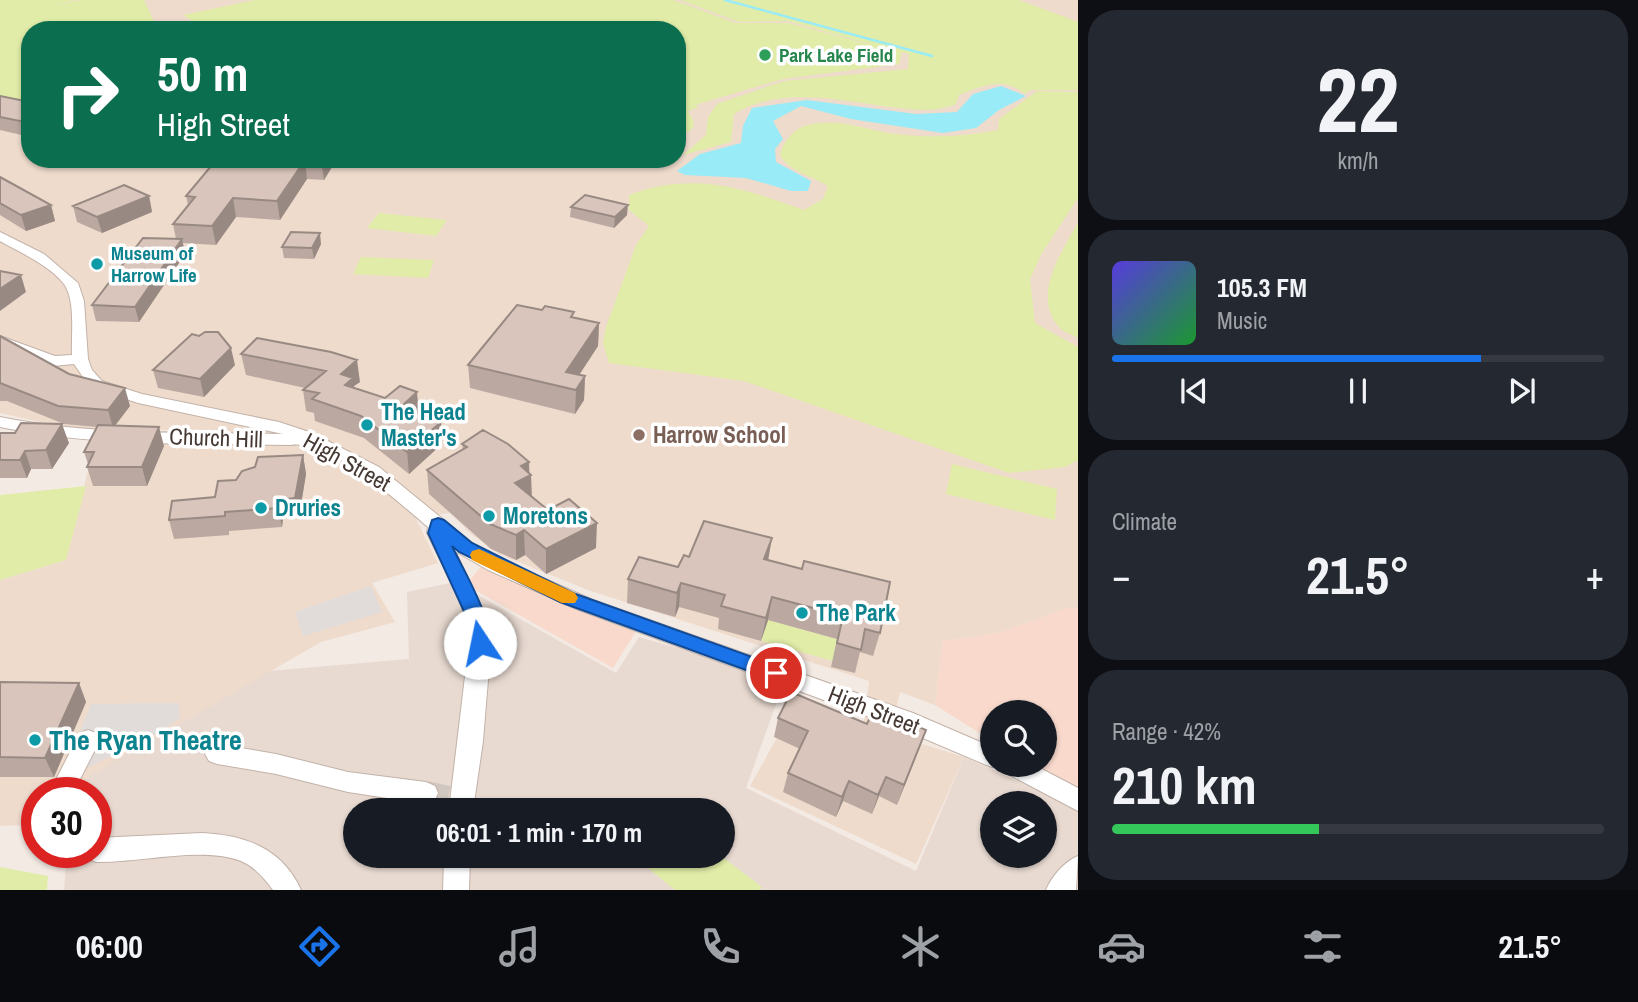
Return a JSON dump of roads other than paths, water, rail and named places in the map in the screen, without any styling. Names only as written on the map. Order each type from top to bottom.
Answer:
[{"type":"street","points":[[0,236],[39,257],[71,283],[78,301],[80,359],[52,361],[0,341]]},
{"type":"street","name":"High Street","points":[[80,359],[91,380],[111,390],[279,427],[306,437],[373,471],[465,548],[566,597],[905,720],[980,752]]},
{"type":"street","name":"Church Hill","points":[[0,422],[49,432],[85,435],[290,440],[306,437]]},
{"type":"street","points":[[438,524],[437,533],[477,620],[480,643],[471,741],[450,798]]},
{"type":"street","points":[[69,777],[88,740]]},
{"type":"street","points":[[216,754],[438,798]]},
{"type":"street","points":[[1035,777],[1078,800]]},
{"type":"street","points":[[112,850],[139,850],[193,843],[220,844],[256,856],[277,871],[288,890]]},
{"type":"street","points":[[456,890],[457,868]]},
{"type":"street","points":[[1059,890],[1078,868]]},
{"type":"water","points":[[1001,86],[1026,96],[999,110],[976,128],[943,133],[851,119],[801,106],[773,121],[783,139],[775,149],[776,162],[811,181],[808,191],[791,191],[746,178],[685,175],[677,171],[686,168],[686,164],[700,154],[741,143],[743,126],[752,108],[807,100],[916,114],[957,112],[973,94]]},
{"type":"waterway","points":[[725,0],[932,56]]},
{"type":"tunnel","points":[[426,793],[448,798]]},
{"type":"place","name":"Park Lake Field","points":[[765,55]]},
{"type":"place","name":"Museum of Harrow Life","points":[[97,264]]},
{"type":"place","name":"The Head Master's","points":[[367,425]]},
{"type":"place","name":"Harrow School","points":[[639,435]]},
{"type":"place","name":"Druries","points":[[261,508]]},
{"type":"place","name":"Moretons","points":[[489,516]]},
{"type":"place","name":"The Park","points":[[802,613]]},
{"type":"place","name":"The Ryan Theatre","points":[[35,740]]}]
